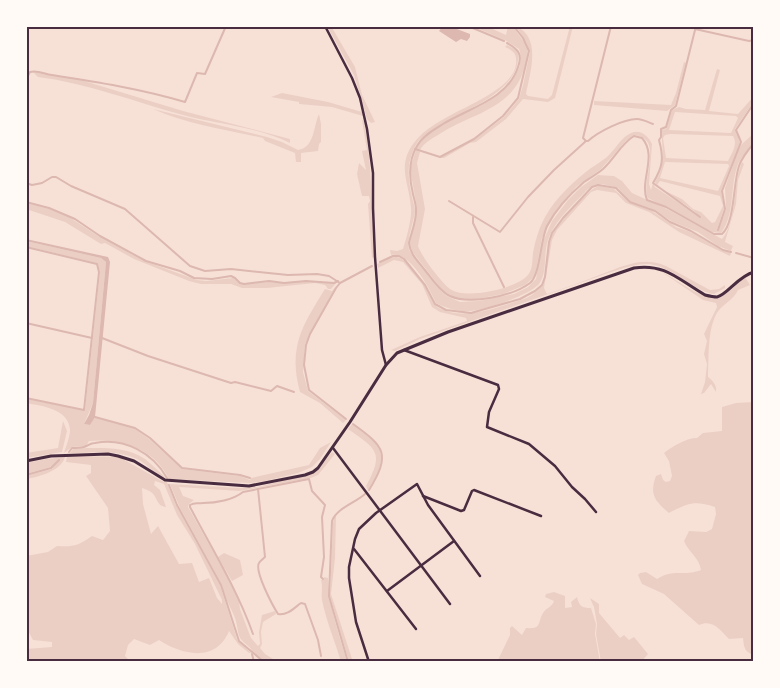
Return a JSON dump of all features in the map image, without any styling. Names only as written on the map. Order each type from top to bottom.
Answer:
[{"type":"street","points":[[325,26],[352,78],[360,98],[366,124],[373,174],[375,257],[382,350],[386,364]]},
{"type":"street","points":[[26,461],[57,456],[108,454],[134,461],[165,480],[249,486],[313,472],[333,448],[386,364],[391,358],[404,350],[448,332],[634,268],[653,266],[660,268],[705,295],[712,297],[719,297],[740,278],[754,272]]},
{"type":"street","points":[[404,350],[498,385],[499,390],[489,412],[487,427],[529,444],[555,466],[596,512]]},
{"type":"street","points":[[333,448],[450,604]]},
{"type":"street","points":[[369,662],[356,622],[350,592],[349,567],[359,529],[380,510],[417,484],[428,505],[480,576]]},
{"type":"street","points":[[423,496],[461,511],[464,510],[474,490],[541,516]]},
{"type":"street","points":[[387,591],[454,541]]},
{"type":"street","points":[[354,548],[416,628]]},
{"type":"shaded area","points":[[327,26],[331,26],[355,67],[362,95],[375,122],[371,123],[367,119],[354,75]]},
{"type":"shaded area","points":[[443,26],[449,26],[470,34],[470,37],[467,41],[461,39],[456,42],[439,31]]},
{"type":"shaded area","points":[[472,26],[486,26],[506,35],[508,26],[514,26],[528,50],[528,57],[518,83],[510,94],[488,110],[433,138],[420,150],[416,149],[424,138],[435,129],[495,97],[508,86],[518,69],[521,58],[519,49],[505,40]]},
{"type":"shaded area","points":[[516,26],[524,31],[532,47],[526,94],[528,96],[548,99],[552,95],[570,26],[573,26],[555,98],[548,102],[523,99],[506,119],[476,142],[470,143],[444,158],[440,158],[475,139],[504,117],[519,99],[530,52]]},
{"type":"shaded area","points":[[507,45],[518,51],[517,66],[511,78],[488,99],[423,136],[417,143],[409,164],[409,177],[415,212],[409,236],[409,250],[442,292],[460,302],[479,301],[514,294],[528,287],[536,279],[542,244],[552,221],[581,187],[598,175],[614,176],[622,181],[632,193],[667,209],[722,239],[727,231],[733,212],[737,181],[742,162],[744,164],[738,180],[736,204],[725,242],[733,246],[731,251],[718,246],[698,232],[673,222],[650,208],[630,201],[618,188],[602,184],[595,185],[588,189],[555,226],[548,240],[544,274],[539,284],[534,288],[506,302],[476,310],[456,310],[436,303],[424,280],[412,265],[405,259],[391,255],[390,250],[397,251],[403,249],[409,229],[411,208],[405,173],[407,157],[410,148],[429,128],[497,90],[506,82],[513,73],[516,64],[514,53],[505,47]]},
{"type":"shaded area","points":[[684,62],[686,63],[675,105],[667,111],[594,105],[594,101],[671,105]]},
{"type":"shaded area","points":[[717,69],[720,70],[709,111],[738,114],[754,96],[754,101],[735,129],[740,143],[721,191],[724,208],[717,230],[726,209],[725,188],[737,153],[741,145],[754,133],[754,140],[737,167],[730,210],[721,233],[712,232],[648,198],[646,191],[650,162],[649,144],[644,138],[635,135],[626,141],[601,169],[576,187],[558,208],[542,238],[535,276],[525,285],[503,294],[477,299],[464,299],[452,296],[443,291],[411,250],[410,243],[417,208],[410,169],[416,150],[420,152],[417,163],[425,209],[418,246],[427,262],[441,280],[450,289],[457,292],[478,293],[490,291],[513,285],[528,275],[532,267],[534,248],[539,230],[554,203],[578,178],[607,157],[624,137],[631,133],[638,132],[644,134],[652,144],[649,184],[651,190],[653,183],[655,187],[701,218],[690,208],[663,191],[655,182],[659,176],[663,156],[662,130],[666,129],[672,110],[679,107],[705,110]],"holes":[[[675,112],[736,116],[738,118],[731,133],[669,130]],[[665,135],[733,136],[735,145],[728,161],[666,158],[663,138]],[[665,162],[728,164],[729,166],[718,191],[660,178]]]},
{"type":"shaded area","points":[[33,72],[81,80],[183,111],[290,139],[290,143],[251,129],[183,115],[111,93],[38,77]]},
{"type":"shaded area","points":[[282,93],[328,102],[362,112],[363,116],[332,107],[299,104],[299,102],[271,97]]},
{"type":"shaded area","points":[[153,109],[267,137],[298,150],[304,148],[311,141],[319,114],[321,142],[318,151],[301,153],[301,162],[296,162],[295,153],[265,141],[263,138],[193,123]]},
{"type":"shaded area","points":[[362,120],[364,121],[367,138],[370,172],[374,257],[372,258],[368,204],[370,201],[369,196],[362,196],[357,174],[359,163],[366,170],[362,151],[367,150]]},
{"type":"shaded area","points":[[599,186],[614,189],[629,202],[652,211],[676,227],[693,233],[718,248],[731,253],[730,256],[679,232],[649,212],[626,203],[616,193],[597,190],[591,192],[557,230],[552,240],[544,288],[547,294],[626,265],[641,262],[658,263],[666,266],[710,290],[719,289],[725,285],[725,288],[714,294],[698,288],[659,266],[652,264],[635,265],[420,339],[395,351],[391,350],[420,337],[467,321],[466,318],[440,312],[432,307],[422,284],[403,262],[394,260],[378,268],[377,264],[393,257],[404,260],[426,287],[436,306],[451,312],[480,312],[518,301],[538,290],[543,282],[548,245],[557,226],[588,193]]},
{"type":"shaded area","points":[[26,203],[69,217],[98,236],[142,260],[197,280],[233,278],[241,284],[304,281],[336,283],[331,289],[328,289],[325,285],[315,283],[267,288],[242,288],[231,284],[201,284],[189,281],[134,259],[105,243],[101,244],[65,222],[26,209]]},
{"type":"shaded area","points":[[26,239],[108,257],[110,262],[95,417],[90,425],[84,424],[93,403],[106,262],[101,258],[26,241]]},
{"type":"shaded area","points":[[26,241],[101,258],[106,262],[93,403],[84,424],[90,425],[94,417],[134,428],[182,469],[240,476],[250,480],[251,478],[309,465],[320,448],[331,442],[320,459],[312,467],[298,473],[250,483],[169,479],[163,468],[146,453],[135,447],[113,441],[89,441],[86,446],[72,447],[64,453],[70,430],[65,417],[54,410],[26,403],[26,399],[85,410],[100,271],[96,263],[26,246]]},
{"type":"shaded area","points":[[656,268],[696,292],[712,298],[718,298],[725,294],[745,277],[750,285],[738,290],[719,310],[712,324],[709,342],[708,377],[714,383],[716,392],[711,384],[701,394],[705,382],[707,364],[704,354],[707,341],[704,334],[717,307],[716,303],[703,300]]},
{"type":"shaded area","points":[[336,286],[305,344],[303,372],[308,391],[346,420],[343,423],[320,403],[300,392],[296,362],[299,338],[310,314],[325,289],[332,291]]},
{"type":"shaded area","points":[[754,402],[754,655],[745,649],[743,638],[729,639],[712,624],[699,625],[664,594],[642,584],[638,575],[646,572],[657,579],[668,574],[701,570],[700,565],[684,541],[689,531],[706,532],[712,529],[716,514],[715,507],[696,503],[669,513],[660,505],[653,493],[656,476],[661,474],[663,480],[666,482],[670,481],[672,476],[669,461],[664,453],[671,448],[684,441],[697,438],[703,433],[722,431],[722,407],[736,403]]},
{"type":"shaded area","points":[[63,421],[67,431],[62,452],[26,458],[26,453],[58,448]]},
{"type":"shaded area","points":[[352,424],[377,445],[380,452],[380,468],[368,490],[366,486],[375,466],[375,452],[348,429]]},
{"type":"shaded area","points":[[73,449],[117,449],[131,452],[145,459],[166,478],[141,461],[129,456],[104,452],[70,453]]},
{"type":"shaded area","points":[[332,452],[335,454],[318,475],[311,478],[239,491],[179,487],[183,496],[194,500],[188,507],[232,585],[251,638],[258,646],[260,644],[259,632],[262,615],[275,611],[276,614],[263,622],[261,632],[262,644],[260,648],[265,654],[278,662],[265,662],[253,653],[240,638],[236,621],[222,585],[180,508],[170,484],[240,488],[258,487],[315,472]]},
{"type":"shaded area","points":[[67,456],[119,457],[167,482],[176,505],[220,585],[237,639],[251,653],[238,644],[229,631],[216,648],[207,652],[188,652],[159,640],[150,645],[134,639],[128,645],[125,656],[129,660],[128,662],[26,662],[26,649],[52,647],[52,642],[33,640],[26,627],[26,582],[29,581],[26,577],[26,556],[48,552],[57,546],[75,545],[92,536],[103,540],[110,531],[108,508],[86,476],[91,473],[91,465],[66,462]],"holes":[[[155,481],[164,484],[177,515],[195,544],[222,600],[222,604],[217,598],[209,578],[199,582],[192,563],[179,564],[158,526],[151,534],[143,504],[142,488],[151,492],[160,505],[166,507],[160,490],[154,485]]]},
{"type":"shaded area","points":[[65,457],[63,462],[54,470],[26,479],[26,476],[52,469],[58,461],[50,467],[26,474],[26,463]]},
{"type":"shaded area","points":[[336,516],[335,558],[331,594],[353,662],[349,662],[330,596],[333,523]]},
{"type":"shaded area","points":[[224,553],[240,560],[243,575],[232,581],[218,557]]},
{"type":"shaded area","points":[[324,577],[328,578],[332,610],[347,662],[341,662],[326,616],[321,580],[324,580]]},
{"type":"shaded area","points":[[554,592],[565,596],[565,608],[572,607],[571,602],[577,597],[581,606],[591,608],[596,624],[595,634],[600,662],[497,662],[510,635],[510,628],[512,626],[522,635],[526,628],[537,627],[543,613],[554,601],[545,597],[546,594]]},
{"type":"shaded area","points":[[590,598],[599,604],[599,613],[620,638],[624,635],[629,640],[634,637],[648,654],[641,662],[601,662],[596,634],[597,624],[594,607]]},
{"type":"waterway","points":[[26,79],[30,72],[38,72],[102,83],[185,102],[197,73],[205,74],[226,26]]},
{"type":"waterway","points":[[468,26],[504,41]]},
{"type":"waterway","points":[[415,149],[440,157],[474,139],[503,116],[518,98],[529,51],[516,26]]},
{"type":"waterway","points":[[611,26],[583,138],[588,141],[625,121],[637,119],[653,124]]},
{"type":"waterway","points":[[696,26],[676,106],[671,110],[666,127],[661,129],[659,140],[662,162],[653,183],[700,217]]},
{"type":"waterway","points":[[695,29],[749,41],[754,40]]},
{"type":"waterway","points":[[507,43],[517,50],[520,59],[513,78],[506,87],[486,102],[453,118],[429,133],[419,142],[412,158],[410,176],[416,213],[409,243],[411,251],[436,284],[450,296],[469,300],[491,298],[513,292],[530,283],[536,273],[547,226],[555,214],[584,182],[603,169],[625,143],[634,136],[642,138],[648,153],[649,161],[645,185],[647,200],[666,207],[714,234],[722,234],[726,229],[732,212],[739,166],[743,157],[754,143]]},
{"type":"waterway","points":[[718,230],[725,209],[722,191],[741,142],[736,130],[754,103]]},
{"type":"waterway","points":[[449,201],[500,232],[528,197],[586,141]]},
{"type":"waterway","points":[[26,183],[32,185],[56,177],[71,186],[125,209],[190,266],[205,271],[231,269],[288,275],[317,274],[329,276],[340,283]]},
{"type":"waterway","points":[[380,262],[393,256],[399,256],[404,259],[425,285],[435,304],[446,310],[471,313],[520,299],[542,285],[552,233],[563,218],[592,187],[598,185],[616,188],[630,202],[655,211],[670,222],[691,231],[723,250],[731,252]]},
{"type":"waterway","points":[[26,202],[49,208],[75,219],[100,236],[146,261],[180,271],[194,278],[212,279],[231,276],[244,284],[269,281],[284,283],[306,281],[334,283],[338,281]]},
{"type":"waterway","points":[[473,217],[473,223],[504,287]]},
{"type":"waterway","points":[[26,247],[97,264],[99,272],[84,410],[26,398]]},
{"type":"waterway","points":[[736,253],[754,258]]},
{"type":"waterway","points":[[346,419],[309,390],[304,365],[306,345],[310,334],[340,283],[372,266]]},
{"type":"waterway","points":[[26,323],[92,338]]},
{"type":"waterway","points":[[102,338],[148,356],[231,383],[235,382],[271,391],[277,386],[294,392]]},
{"type":"waterway","points":[[95,417],[135,428],[150,438],[182,468],[240,475],[250,478]]},
{"type":"waterway","points":[[353,424],[372,439],[378,445],[381,452],[380,468],[369,490]]},
{"type":"waterway","points":[[69,452],[72,448],[80,448],[93,443],[117,442],[146,454],[167,478]]},
{"type":"waterway","points":[[26,475],[51,468],[59,460]]},
{"type":"waterway","points":[[253,634],[232,585],[190,505],[224,500],[243,492],[309,479],[312,491],[325,505],[322,517],[324,557],[321,577],[323,579]]},
{"type":"waterway","points":[[169,485],[177,505],[221,585],[239,641],[264,662]]},
{"type":"waterway","points":[[258,489],[265,557],[259,562],[258,567],[261,581],[278,614],[287,613],[301,603],[305,604],[318,640],[321,656]]},
{"type":"waterway","points":[[348,662],[329,596],[332,521],[334,516],[342,509],[365,494]]},
{"type":"waterway","points":[[252,654],[254,662]]}]
